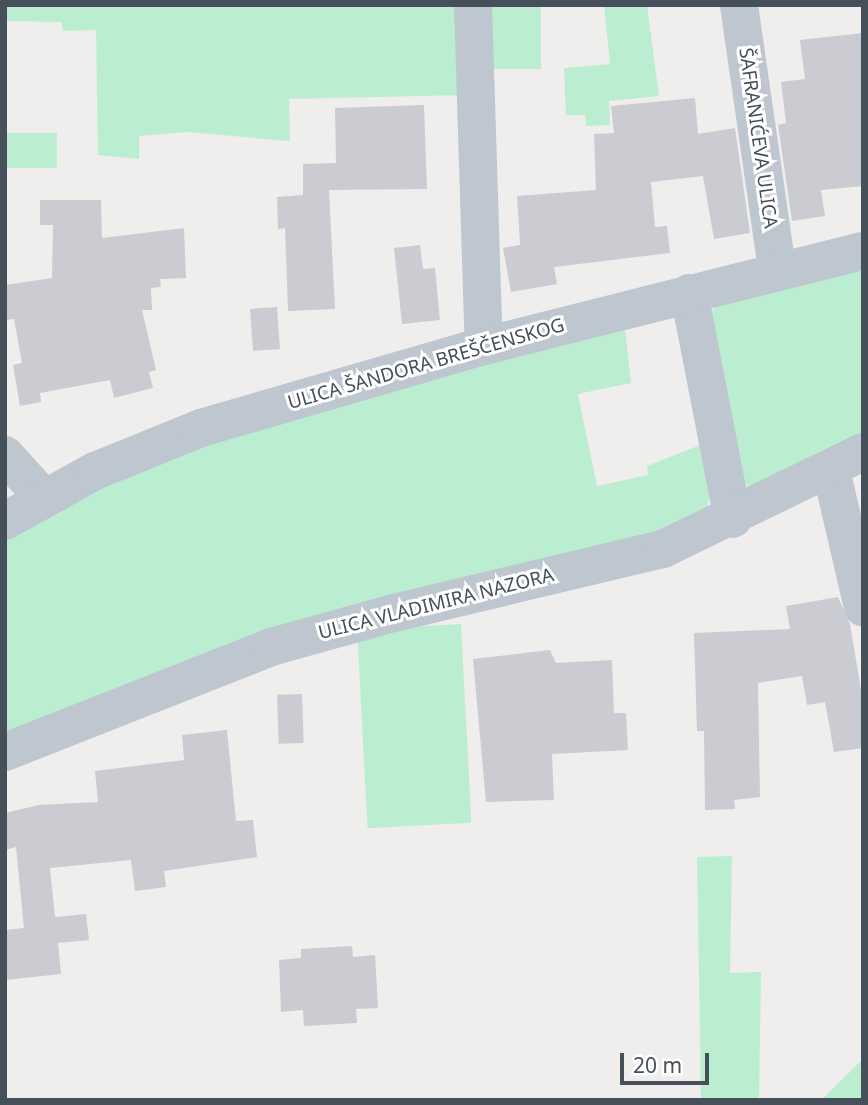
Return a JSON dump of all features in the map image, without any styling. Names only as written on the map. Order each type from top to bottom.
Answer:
[{"type":"street","points":[[473,5],[484,346]]},
{"type":"street","name":"ŠAFRANIĆEVA ULICA","points":[[738,5],[778,271]]},
{"type":"street","name":"ULICA ŠANDORA BREŠČENSKOG","points":[[5,521],[44,498],[201,428],[484,346],[863,251]]},
{"type":"street","points":[[689,293],[733,519]]},
{"type":"street","points":[[5,455],[44,498]]},
{"type":"street","points":[[847,461],[863,607]]},
{"type":"street","name":"ULICA VLADIMIRA NAZORA","points":[[5,752],[271,647],[394,612],[639,556],[733,519],[847,461]]},
{"type":"green space","points":[[5,5],[464,5],[467,95],[289,99],[290,141],[186,132],[139,136],[139,159],[98,155],[96,30],[63,31],[61,22],[5,21]]},
{"type":"green space","points":[[481,5],[541,5],[541,69],[481,69]]},
{"type":"green space","points":[[604,5],[647,5],[659,96],[609,101],[610,125],[586,126],[585,115],[566,115],[564,68],[610,64]]},
{"type":"green space","points":[[5,133],[57,133],[57,168],[5,168]]},
{"type":"green space","points":[[863,268],[863,442],[752,488],[741,482],[710,314],[715,307]]},
{"type":"green space","points":[[625,330],[631,383],[578,394],[597,486],[648,475],[647,466],[708,442],[713,487],[704,516],[5,739],[5,540],[124,474],[213,442],[482,361]]},
{"type":"green space","points":[[461,624],[471,823],[368,828],[357,629]]},
{"type":"green space","points":[[732,856],[730,973],[761,972],[759,1100],[701,1100],[697,857]]},
{"type":"green space","points":[[863,1059],[863,1100],[821,1100]]},
{"type":"building","points":[[863,33],[863,186],[821,190],[825,216],[792,221],[778,125],[786,123],[781,82],[805,79],[800,40]]},
{"type":"building","points":[[695,98],[698,134],[735,128],[750,233],[714,239],[703,176],[651,182],[655,227],[667,226],[670,253],[554,267],[557,284],[511,292],[503,248],[520,245],[517,196],[596,190],[594,134],[614,133],[611,106]]},
{"type":"building","points":[[424,105],[427,189],[329,190],[335,309],[288,311],[285,228],[278,229],[277,197],[303,195],[303,164],[336,163],[335,108]]},
{"type":"building","points":[[40,200],[101,200],[102,238],[184,228],[186,278],[160,279],[161,287],[151,288],[152,310],[142,310],[156,370],[149,372],[153,388],[114,398],[110,380],[40,393],[41,402],[20,406],[13,365],[22,363],[14,319],[5,320],[5,285],[52,278],[53,225],[40,225]]},
{"type":"building","points":[[420,245],[423,269],[435,268],[440,320],[402,324],[394,248]]},
{"type":"building","points":[[277,307],[280,349],[253,351],[250,309]]},
{"type":"building","points":[[838,597],[850,624],[863,702],[863,748],[834,752],[825,702],[807,705],[802,676],[758,683],[760,797],[734,800],[735,809],[705,810],[704,731],[697,731],[694,633],[790,629],[786,606]]},
{"type":"building","points":[[550,650],[556,663],[612,660],[614,713],[626,713],[628,750],[552,754],[554,800],[486,802],[473,659]]},
{"type":"building","points":[[302,694],[304,743],[279,744],[277,695]]},
{"type":"building","points":[[227,730],[236,821],[253,820],[257,857],[164,871],[166,887],[135,891],[131,860],[50,868],[55,917],[86,914],[89,940],[58,943],[61,974],[5,980],[5,930],[24,928],[16,847],[5,850],[5,813],[39,805],[98,802],[95,771],[184,760],[182,735]]},
{"type":"building","points":[[352,946],[353,957],[375,955],[378,1008],[356,1009],[357,1023],[304,1026],[303,1010],[281,1012],[279,960],[301,958],[301,949]]}]
